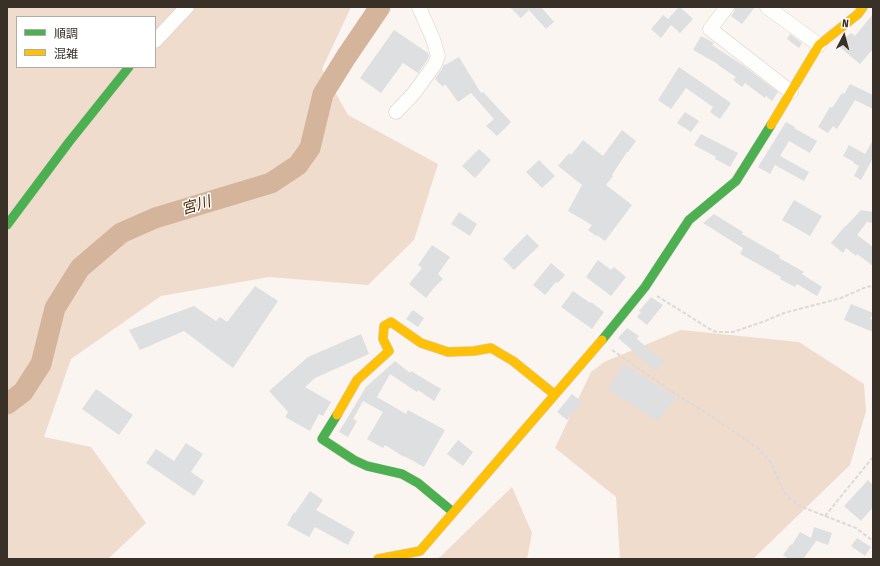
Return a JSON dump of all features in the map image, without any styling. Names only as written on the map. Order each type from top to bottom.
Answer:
[{"type":"street","points":[[156,41],[187,7]]},
{"type":"street","points":[[396,112],[431,70],[438,56],[433,39],[419,7]]},
{"type":"street","points":[[727,7],[710,29],[791,92]]},
{"type":"street","points":[[767,7],[819,45]]},
{"type":"street","points":[[378,559],[420,551],[600,342],[644,287],[689,220],[736,181],[819,45],[858,14],[863,7]]},
{"type":"street","points":[[7,225],[69,142],[128,68]]},
{"type":"street","points":[[453,512],[413,480],[402,474],[367,466],[354,460],[322,439],[358,380],[389,351],[383,339],[384,326],[391,322],[421,343],[448,352],[491,348],[513,361],[554,394]]},
{"type":"path","points":[[644,287],[713,331],[733,332],[784,313],[840,298],[873,286]]},
{"type":"path","points":[[600,342],[758,448],[771,463],[784,492],[790,499],[802,507],[856,528],[873,541]]},
{"type":"path","points":[[825,516],[873,457]]},
{"type":"shaded area","points":[[7,7],[351,7],[322,69],[348,115],[438,164],[414,240],[368,285],[269,277],[161,296],[71,359],[44,437],[91,447],[146,523],[108,559],[7,559]]},
{"type":"shaded area","points":[[681,330],[799,342],[864,384],[866,411],[850,465],[753,559],[620,559],[616,497],[555,448],[591,372],[604,362]]},
{"type":"shaded area","points":[[512,487],[532,533],[527,559],[435,559],[440,557]]},
{"type":"building","points":[[510,7],[541,7],[554,22],[546,29],[529,10],[521,18]]},
{"type":"building","points":[[679,7],[693,19],[680,33],[671,25],[661,38],[651,29],[663,15],[668,19]]},
{"type":"building","points":[[735,7],[755,7],[742,24],[731,16]]},
{"type":"building","points":[[873,14],[873,49],[860,64],[837,45],[851,33],[855,36]]},
{"type":"building","points":[[394,30],[428,53],[429,56],[418,73],[403,63],[381,93],[360,78]]},
{"type":"building","points":[[790,34],[802,43],[799,48],[787,39]]},
{"type":"building","points":[[701,36],[714,43],[712,45],[744,66],[778,92],[772,101],[766,96],[765,98],[745,83],[742,87],[733,80],[736,77],[718,64],[693,50]]},
{"type":"building","points":[[459,57],[481,93],[483,92],[511,122],[497,136],[486,126],[494,119],[471,93],[458,102],[445,84],[443,87],[435,79],[444,64],[445,65]]},
{"type":"building","points":[[679,67],[731,103],[720,119],[710,112],[713,107],[686,88],[671,109],[658,100]]},
{"type":"building","points":[[850,84],[873,95],[873,109],[855,100],[837,129],[833,126],[828,133],[818,127],[830,107],[832,108]]},
{"type":"building","points":[[685,112],[699,121],[691,132],[677,123]]},
{"type":"building","points":[[786,122],[817,141],[810,153],[789,141],[780,156],[809,172],[804,181],[775,165],[770,174],[758,167]]},
{"type":"building","points":[[622,130],[636,141],[627,152],[606,185],[632,205],[605,241],[588,230],[592,225],[568,211],[582,185],[558,166],[569,153],[571,155],[583,140],[603,156]]},
{"type":"building","points":[[701,134],[738,153],[730,167],[715,159],[716,157],[694,145]]},
{"type":"building","points":[[873,140],[873,158],[861,180],[854,176],[859,166],[843,156],[849,145],[865,154]]},
{"type":"building","points":[[479,149],[491,160],[475,178],[462,166]]},
{"type":"building","points":[[539,160],[555,176],[542,188],[526,172]]},
{"type":"building","points":[[794,200],[822,216],[810,236],[782,220]]},
{"type":"building","points":[[861,210],[873,212],[873,223],[867,222],[857,235],[873,247],[873,266],[846,248],[843,253],[831,243]]},
{"type":"building","points":[[459,212],[477,224],[470,236],[451,224]]},
{"type":"building","points":[[714,214],[743,232],[742,234],[780,256],[779,258],[804,272],[802,274],[822,287],[817,296],[797,284],[795,287],[780,279],[781,277],[740,254],[743,248],[703,223]]},
{"type":"building","points":[[527,234],[539,246],[514,270],[503,259]]},
{"type":"building","points":[[432,245],[450,257],[438,274],[443,279],[426,298],[409,284],[422,268],[418,265]]},
{"type":"building","points":[[598,260],[611,270],[614,267],[626,277],[611,296],[586,277]]},
{"type":"building","points":[[551,263],[565,275],[558,283],[556,282],[545,295],[533,285]]},
{"type":"building","points":[[255,286],[278,301],[233,368],[184,331],[140,350],[129,330],[194,306],[216,321],[220,317],[227,322]]},
{"type":"building","points":[[573,291],[604,312],[592,329],[561,307]]},
{"type":"building","points":[[651,297],[663,305],[647,325],[637,317],[641,312],[639,311]]},
{"type":"building","points":[[851,304],[873,313],[870,319],[873,320],[873,332],[844,320]]},
{"type":"building","points":[[413,310],[424,318],[418,327],[406,319]]},
{"type":"building","points":[[627,328],[639,336],[637,339],[664,362],[656,371],[618,338]]},
{"type":"building","points":[[361,334],[369,354],[315,378],[305,387],[331,402],[323,416],[319,414],[310,431],[285,417],[288,412],[269,391],[308,357]]},
{"type":"building","points":[[395,361],[410,373],[411,371],[441,389],[434,401],[418,390],[417,392],[390,374],[377,397],[406,414],[408,410],[445,430],[424,467],[385,445],[383,448],[367,439],[383,412],[363,401],[353,419],[357,421],[348,437],[339,432],[366,387]]},
{"type":"building","points":[[624,364],[676,398],[657,421],[608,389]]},
{"type":"building","points":[[96,389],[133,415],[119,435],[82,409]]},
{"type":"building","points":[[572,394],[582,402],[567,420],[557,412]]},
{"type":"building","points":[[458,440],[473,452],[463,466],[447,454]]},
{"type":"building","points":[[186,443],[203,454],[191,472],[204,481],[194,496],[146,463],[156,449],[174,461]]},
{"type":"building","points":[[868,480],[873,485],[873,507],[861,521],[844,506]]},
{"type":"building","points":[[310,491],[323,500],[316,510],[355,532],[348,545],[315,527],[309,537],[287,525],[294,512],[295,513]]},
{"type":"building","points":[[814,527],[832,533],[828,545],[814,540],[816,541],[803,559],[788,559],[783,555],[791,544],[792,545],[800,532],[811,538]]},
{"type":"building","points":[[857,538],[871,547],[865,556],[851,546]]},
{"type":"waterway","name":"宮川","points":[[7,404],[23,392],[41,364],[55,308],[80,268],[121,233],[155,218],[271,183],[298,165],[310,148],[323,94],[380,7]]},
{"type":"traffic: fast","points":[[7,225],[69,142],[128,68]]},
{"type":"traffic: fast","points":[[602,340],[645,287],[689,220],[736,181],[771,125]]},
{"type":"traffic: fast","points":[[337,415],[322,439],[354,460],[367,466],[402,474],[418,483],[453,512]]},
{"type":"traffic: slow","points":[[771,125],[819,45],[858,14],[863,7]]},
{"type":"traffic: slow","points":[[337,415],[357,380],[389,351],[383,339],[384,326],[391,322],[421,343],[448,352],[474,351],[491,348],[513,361],[554,394]]},
{"type":"traffic: slow","points":[[378,559],[420,551],[602,340]]}]
